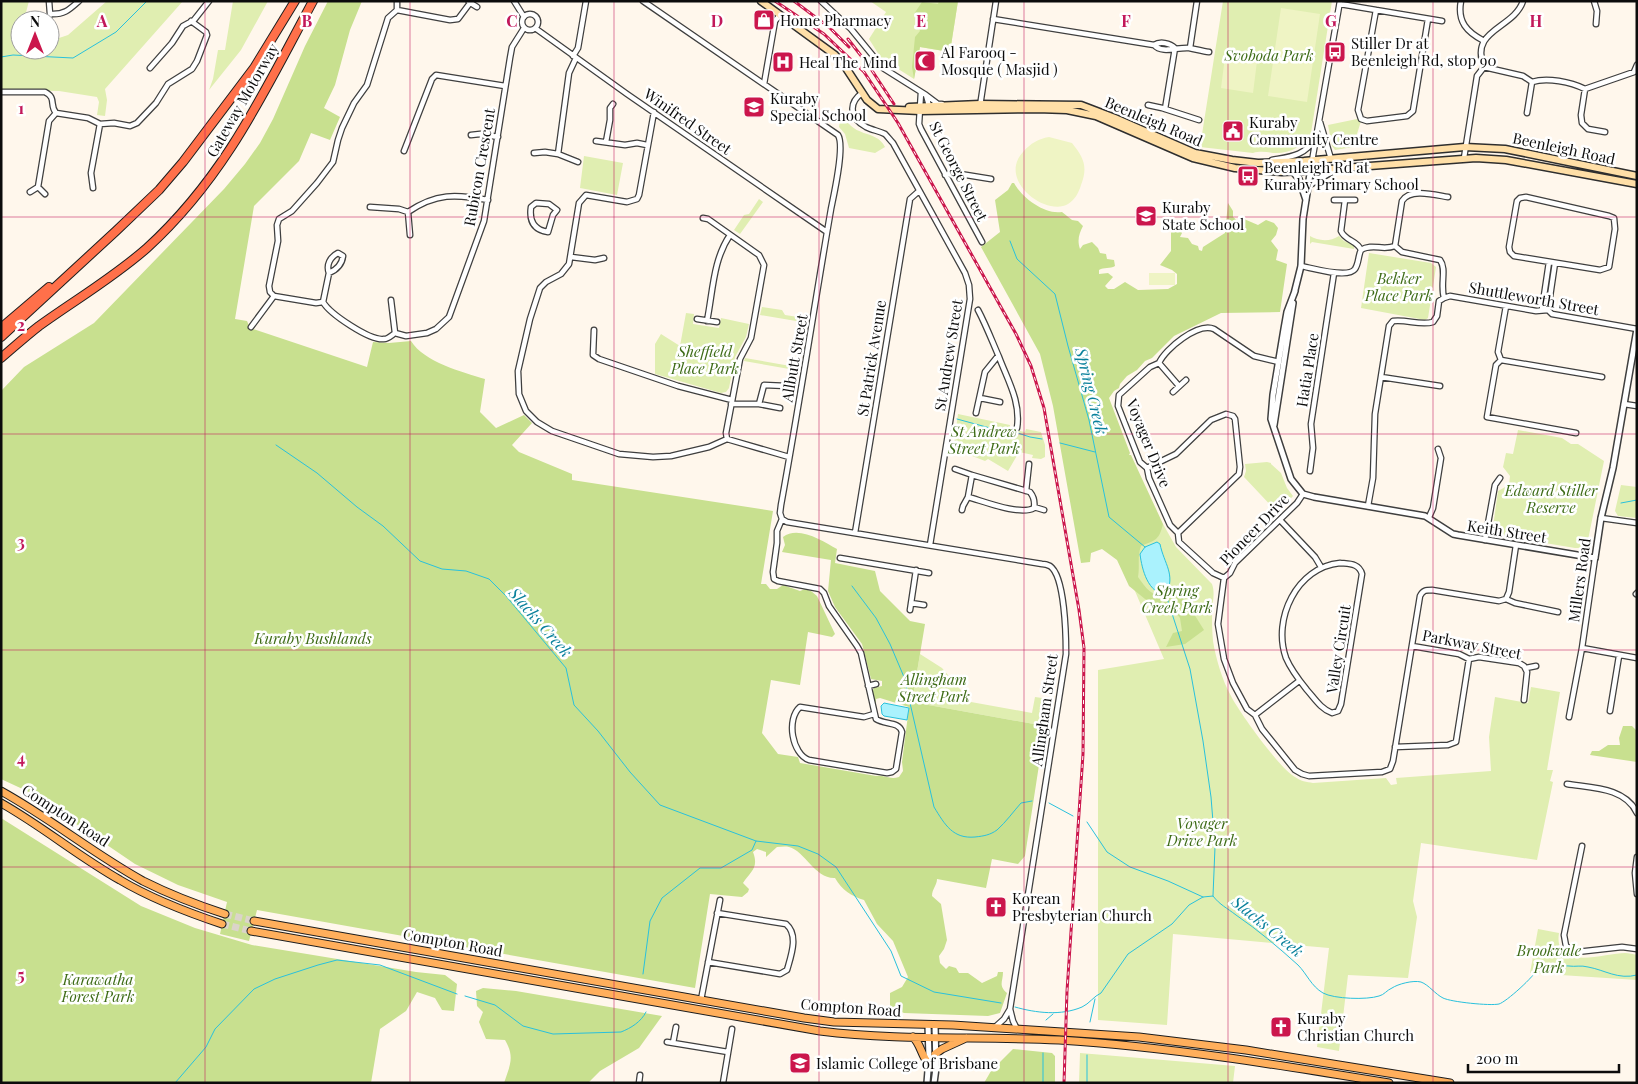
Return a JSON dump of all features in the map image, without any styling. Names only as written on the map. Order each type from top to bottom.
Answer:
[{"type":"highway","name":"Gateway Motorway","points":[[1,337],[159,190],[183,162],[254,68],[295,1]]},
{"type":"highway","name":"Gateway Motorway","points":[[1,358],[39,327],[126,266],[165,230],[197,196],[242,133],[314,1]]},
{"type":"highway","points":[[1,328],[64,274],[79,264]]},
{"type":"main road","name":"Beenleigh Road","points":[[761,1],[835,55],[871,105],[878,109],[941,110],[980,107],[1081,105],[1195,153],[1232,160],[1258,162],[1312,161],[1465,147],[1505,149],[1637,176]]},
{"type":"main road","name":"Beenleigh Road","points":[[920,109],[928,106],[946,105],[1051,109],[1083,113],[1096,116],[1193,158],[1234,168],[1293,172],[1464,158],[1506,160],[1637,184]]},
{"type":"main road","name":"Compton Road","points":[[1,791],[38,812],[142,880],[174,895],[225,914]]},
{"type":"main road","name":"Compton Road","points":[[1,803],[134,889],[178,909],[222,924]]},
{"type":"main road","name":"Compton Road","points":[[254,921],[816,1020],[1017,1029],[1159,1039],[1450,1083]]},
{"type":"main road","name":"Compton Road","points":[[252,931],[844,1034],[1076,1042],[1207,1054],[1389,1083]]},
{"type":"main road","points":[[913,1036],[918,1042],[923,1058],[929,1064]]},
{"type":"main road","points":[[935,1054],[966,1038]]},
{"type":"main road","points":[[1159,1039],[1160,1045],[1167,1046],[1173,1051]]},
{"type":"street","points":[[60,14],[66,12],[79,1]]},
{"type":"street","points":[[150,68],[172,43],[183,26],[191,21],[209,1]]},
{"type":"street","points":[[396,1],[397,10]]},
{"type":"street","points":[[514,1],[524,17]]},
{"type":"street","points":[[558,154],[568,73],[578,48],[586,1]]},
{"type":"street","points":[[642,1],[764,84],[775,21],[780,15]]},
{"type":"street","points":[[821,1],[852,29],[883,68],[938,104],[946,105]]},
{"type":"street","points":[[980,107],[996,1]]},
{"type":"street","points":[[1190,48],[1197,1]]},
{"type":"street","points":[[1461,1],[1460,16],[1462,24],[1467,31],[1484,41]]},
{"type":"street","points":[[1484,67],[1481,54],[1484,41],[1493,31],[1518,13],[1523,1]]},
{"type":"street","points":[[1594,1],[1597,11],[1596,24]]},
{"type":"street","points":[[397,10],[450,20],[458,19],[469,2],[477,7]]},
{"type":"street","points":[[1258,162],[1290,156],[1305,150],[1312,143],[1320,121],[1340,3],[1442,21]]},
{"type":"street","points":[[329,273],[323,302],[316,303],[274,296],[270,292],[269,286],[278,241],[277,225],[279,219],[292,210],[333,162],[342,128],[354,103],[367,85],[388,18],[397,10]]},
{"type":"street","points":[[1376,10],[1358,110],[1361,118],[1367,121],[1407,116],[1413,112],[1428,19]]},
{"type":"street","points":[[530,14],[536,17],[538,22],[535,28],[530,30],[524,28],[522,22],[524,17],[530,14]]},
{"type":"street","points":[[993,19],[1154,44],[1170,44],[1176,48],[1190,48],[1209,52]]},
{"type":"street","points":[[56,113],[88,118],[100,124],[130,126],[137,123],[156,103],[168,84],[192,69],[207,38],[206,32],[191,21]]},
{"type":"street","name":"Rubicon Crescent","points":[[323,302],[330,310],[364,334],[373,338],[384,339],[395,333],[406,336],[428,333],[436,329],[449,317],[482,229],[512,47],[524,28]]},
{"type":"street","name":"Winifred Street","points":[[535,28],[827,232]]},
{"type":"street","points":[[1165,109],[1176,48]]},
{"type":"street","points":[[1532,82],[1540,79],[1577,85],[1585,89],[1634,72],[1637,66]]},
{"type":"street","points":[[1484,67],[1523,76],[1532,82]]},
{"type":"street","points":[[1464,158],[1477,76],[1484,67]]},
{"type":"street","points":[[404,151],[432,79],[436,75],[505,86]]},
{"type":"street","points":[[1527,114],[1532,82]]},
{"type":"street","name":"Allbutt Street","points":[[764,84],[838,135],[841,140],[838,168],[780,505],[782,520],[777,531],[774,579],[820,589],[829,606],[858,646],[868,686]]},
{"type":"street","points":[[1585,89],[1581,116],[1582,123],[1588,129],[1606,132]]},
{"type":"street","points":[[1,92],[45,92],[53,99],[56,113]]},
{"type":"street","name":"St George Street","points":[[921,92],[921,129],[982,242]]},
{"type":"street","name":"St Andrew Street","points":[[862,93],[853,103],[854,116],[866,127],[888,137],[965,273],[969,285],[970,299],[930,545]]},
{"type":"street","points":[[926,95],[928,106]]},
{"type":"street","points":[[606,142],[610,108],[613,104]]},
{"type":"street","points":[[1148,105],[1199,120]]},
{"type":"street","points":[[654,112],[637,199],[627,202],[586,195],[579,203],[571,257],[566,270],[546,282],[540,288],[530,319],[518,371],[519,394],[526,411],[537,422],[552,431],[619,454],[653,457],[671,456],[727,439],[789,457]]},
{"type":"street","points":[[30,192],[38,187],[49,120],[56,113]]},
{"type":"street","points":[[1320,121],[1331,159]]},
{"type":"street","points":[[93,188],[91,173],[100,124]]},
{"type":"street","points":[[1312,161],[1318,127]]},
{"type":"street","points":[[471,135],[480,134],[498,137]]},
{"type":"street","points":[[596,141],[625,145],[638,143],[647,145]]},
{"type":"street","points":[[534,153],[558,154],[578,162]]},
{"type":"street","name":"Pioneer Drive","points":[[1274,428],[1295,291],[1301,266],[1303,219],[1312,161]]},
{"type":"street","points":[[1309,185],[1336,168]]},
{"type":"street","points":[[1293,172],[1299,179],[1306,201]]},
{"type":"street","points":[[945,175],[954,173],[991,179]]},
{"type":"street","points":[[38,187],[45,194]]},
{"type":"street","name":"St Patrick Avenue","points":[[855,533],[910,199],[919,191]]},
{"type":"street","points":[[1395,246],[1404,198],[1409,195],[1424,194],[1448,197]]},
{"type":"street","points":[[408,212],[416,207],[450,195],[488,200]]},
{"type":"street","points":[[1526,197],[1614,218],[1615,229],[1609,267],[1600,270],[1549,262],[1514,256],[1510,252],[1509,247],[1517,201],[1520,198],[1526,197]]},
{"type":"street","points":[[1334,200],[1356,200]]},
{"type":"street","points":[[1345,200],[1340,231],[1346,238],[1356,243],[1361,250]]},
{"type":"street","points":[[536,203],[549,204],[557,210],[553,215],[550,230],[546,232],[533,224],[530,217],[531,207],[536,203]]},
{"type":"street","points":[[370,207],[399,209],[408,212]]},
{"type":"street","points":[[408,212],[410,235]]},
{"type":"street","points":[[703,218],[759,255],[764,265],[751,338],[740,359],[731,402],[726,433],[727,439]]},
{"type":"street","points":[[707,321],[718,258],[730,235]]},
{"type":"street","points":[[1361,250],[1370,247],[1388,249],[1395,246]]},
{"type":"street","points":[[1368,506],[1373,478],[1374,419],[1389,326],[1394,321],[1400,320],[1426,324],[1433,322],[1439,301],[1444,298],[1441,285],[1444,268],[1440,260],[1402,252],[1395,246]]},
{"type":"street","points":[[1301,266],[1344,273],[1354,271],[1361,250]]},
{"type":"street","points":[[571,257],[595,260],[604,258]]},
{"type":"street","points":[[1545,309],[1549,262]]},
{"type":"street","points":[[1545,309],[1555,263]]},
{"type":"street","name":"Hatia Place","points":[[1310,471],[1313,448],[1311,424],[1334,272]]},
{"type":"street","name":"Pioneer Drive","points":[[1295,291],[1287,312],[1271,411],[1274,428],[1291,479],[1303,494],[1297,503],[1235,563],[1230,573],[1224,578],[1218,624],[1224,659],[1233,683],[1248,709],[1255,715],[1262,729],[1296,770],[1309,776],[1387,771],[1392,766],[1420,596],[1425,590],[1432,590],[1499,601],[1506,599]]},
{"type":"street","points":[[251,327],[274,296]]},
{"type":"street","name":"Shuttleworth Street","points":[[1444,298],[1450,296],[1536,311],[1545,309],[1552,314],[1637,329]]},
{"type":"street","points":[[391,300],[395,333]]},
{"type":"street","points":[[1501,360],[1498,352],[1506,306]]},
{"type":"street","points":[[978,310],[990,332],[998,356],[1015,393],[1019,418],[1017,428]]},
{"type":"street","points":[[697,319],[717,322]]},
{"type":"street","name":"Voyager Drive","points":[[1224,578],[1212,573],[1179,542],[1178,532],[1170,526],[1148,478],[1147,468],[1140,462],[1118,406],[1119,395],[1150,366],[1159,363],[1163,355],[1172,346],[1198,330],[1208,327],[1214,329],[1254,356],[1279,362]]},
{"type":"street","name":"Millers Road","points":[[1569,717],[1582,648],[1601,518],[1613,468],[1637,329]]},
{"type":"street","points":[[594,330],[593,355],[599,359],[731,402],[780,408]]},
{"type":"street","points":[[976,413],[986,369],[998,356]]},
{"type":"street","points":[[1501,360],[1602,377]]},
{"type":"street","points":[[1501,360],[1496,365],[1487,417],[1576,433]]},
{"type":"street","points":[[1159,363],[1179,386]]},
{"type":"street","points":[[1381,377],[1440,386]]},
{"type":"street","points":[[1173,392],[1186,380]]},
{"type":"street","points":[[759,404],[764,385],[787,386]]},
{"type":"street","points":[[980,398],[1000,402]]},
{"type":"street","points":[[1624,404],[1637,406]]},
{"type":"street","points":[[1147,468],[1176,454],[1211,420],[1226,414],[1233,416],[1235,419],[1240,467],[1239,474],[1178,532]]},
{"type":"street","points":[[1429,517],[1433,508],[1441,458],[1438,449]]},
{"type":"street","points":[[1026,491],[1029,464]]},
{"type":"street","points":[[955,468],[1030,492],[1034,496],[1034,506]]},
{"type":"street","points":[[962,510],[968,497],[972,475]]},
{"type":"street","points":[[1485,540],[1495,486],[1500,478]]},
{"type":"street","name":"Keith Street","points":[[1303,494],[1314,498],[1429,517],[1452,534],[1595,558]]},
{"type":"street","points":[[968,497],[984,503],[1023,510],[1029,510],[1034,506]]},
{"type":"street","points":[[1034,506],[1044,510]]},
{"type":"street","points":[[1601,518],[1637,523]]},
{"type":"street","name":"Allingham Street","points":[[782,520],[1049,566],[1056,576],[1063,606],[1066,644],[1065,666],[1010,1009],[1017,1029]]},
{"type":"street","points":[[1280,520],[1315,557],[1321,567]]},
{"type":"street","points":[[1516,545],[1509,592],[1506,599],[1514,603],[1558,612]]},
{"type":"street","points":[[840,558],[929,573]]},
{"type":"street","name":"Valley Circuit","points":[[1340,563],[1356,565],[1362,574],[1342,704],[1338,711],[1332,713],[1324,710],[1299,681],[1286,658],[1283,647],[1282,630],[1284,614],[1289,600],[1299,585],[1321,567],[1340,563]]},
{"type":"street","points":[[910,610],[916,570]]},
{"type":"street","points":[[911,603],[924,605]]},
{"type":"street","name":"Parkway Street","points":[[1412,646],[1459,654],[1469,659],[1479,657],[1515,662],[1526,668],[1536,666]]},
{"type":"street","points":[[1582,648],[1637,658]]},
{"type":"street","points":[[1610,711],[1619,656]]},
{"type":"street","points":[[1395,747],[1448,745],[1456,742],[1469,659]]},
{"type":"street","name":"Parkway Street","points":[[1524,700],[1526,668]]},
{"type":"street","points":[[1255,715],[1299,681]]},
{"type":"street","points":[[874,714],[864,717],[800,707],[795,713],[792,737],[802,756],[809,760],[888,773],[892,772],[896,769],[902,732],[901,728],[897,725],[880,722],[876,719],[868,686],[876,684]]},
{"type":"street","points":[[1567,784],[1613,792],[1621,796],[1636,809]]},
{"type":"street","points":[[1582,846],[1564,935],[1566,946],[1577,952],[1622,947],[1637,949]]},
{"type":"street","points":[[1637,856],[1635,881],[1637,894]]},
{"type":"street","points":[[700,1000],[720,900]]},
{"type":"street","points":[[708,962],[780,974],[787,970],[794,937],[791,928],[786,924],[717,913]]},
{"type":"street","points":[[994,1028],[1004,1019],[1010,1009]]},
{"type":"street","points":[[927,1083],[932,1025]]},
{"type":"street","points":[[673,1043],[676,1027]]},
{"type":"street","points":[[723,1083],[732,1029]]},
{"type":"street","points":[[932,1037],[935,1054],[934,1083]]},
{"type":"street","points":[[667,1042],[728,1052]]},
{"type":"street","points":[[639,1083],[640,1075]]},
{"type":"green space","points":[[1,1],[29,1],[27,10],[10,10],[10,60],[60,60],[60,38],[68,35],[107,1],[183,1],[105,89],[107,100],[105,116],[97,115],[99,102],[97,97],[59,91],[1,90]]},
{"type":"green space","points":[[233,1],[268,1],[241,50],[209,90],[218,50],[225,50]]},
{"type":"green space","name":"Kuraby Bushlands","points":[[328,1],[362,1],[350,30],[335,85],[324,108],[340,117],[330,140],[311,133],[299,161],[254,206],[235,319],[247,321],[250,328],[367,367],[373,342],[411,341],[425,355],[434,360],[485,379],[480,412],[496,428],[524,415],[532,423],[512,445],[519,452],[572,474],[572,480],[773,511],[761,584],[766,584],[770,589],[777,589],[783,585],[800,591],[805,589],[811,591],[817,596],[835,634],[832,637],[808,632],[800,685],[771,680],[762,733],[778,754],[798,757],[800,763],[896,778],[903,771],[902,762],[909,707],[880,698],[876,699],[875,703],[872,692],[874,688],[882,686],[882,681],[871,679],[862,644],[835,607],[828,591],[831,560],[782,552],[785,545],[783,537],[789,534],[803,533],[837,549],[835,563],[875,571],[880,591],[910,621],[925,624],[912,702],[1045,726],[1025,856],[1018,864],[992,859],[986,888],[937,879],[932,894],[941,904],[947,940],[939,956],[940,963],[946,969],[949,966],[956,968],[959,973],[968,973],[982,983],[997,976],[998,972],[1003,972],[1002,985],[1007,993],[1000,1013],[988,1016],[904,1013],[890,1007],[890,993],[902,987],[908,977],[893,941],[877,924],[864,900],[847,892],[835,878],[828,877],[816,870],[800,854],[789,847],[777,847],[766,857],[766,852],[757,849],[753,852],[755,866],[743,883],[749,889],[742,897],[710,894],[695,988],[257,910],[249,941],[220,934],[227,902],[178,885],[135,864],[29,792],[1,779],[1,391],[24,367],[94,323],[224,189],[245,164],[260,143],[273,119],[305,46]]},
{"type":"green space","points":[[870,1],[958,1],[950,52],[920,47],[914,79],[881,58],[869,39],[886,12]]},
{"type":"green space","points":[[939,1],[958,1],[950,52],[920,47],[914,79],[912,67],[915,37],[920,31],[914,14],[922,2],[938,4]]},
{"type":"green space","name":"Svoboda Park","points":[[1223,1],[1332,1],[1311,133],[1295,149],[1279,153],[1253,153],[1200,147]]},
{"type":"green space","points":[[1281,8],[1320,14],[1307,102],[1268,96]]},
{"type":"green space","points":[[1225,57],[1257,61],[1253,93],[1221,88]]},
{"type":"green space","points":[[842,110],[851,126],[876,137],[885,147],[875,153],[849,148],[845,134],[839,127]]},
{"type":"green space","points":[[1357,119],[1361,121],[1353,147],[1335,150],[1332,146],[1328,125]]},
{"type":"green space","points":[[1049,137],[1072,143],[1084,163],[1083,179],[1076,196],[1068,204],[1059,207],[1037,201],[1020,184],[1016,174],[1017,163],[1023,152],[1035,142]]},
{"type":"green space","points":[[584,156],[623,163],[617,195],[580,188]]},
{"type":"green space","name":"Spring Creek Park","points":[[1012,183],[1028,200],[1041,208],[1048,211],[1062,212],[1072,220],[1078,221],[1083,226],[1079,237],[1080,249],[1083,245],[1092,242],[1100,253],[1106,254],[1107,259],[1114,260],[1115,266],[1099,270],[1099,274],[1108,273],[1113,277],[1105,286],[1108,289],[1114,289],[1125,282],[1138,290],[1168,289],[1177,284],[1177,274],[1160,265],[1171,251],[1171,233],[1175,229],[1181,229],[1180,237],[1188,238],[1192,244],[1198,246],[1199,250],[1202,251],[1203,247],[1225,233],[1228,203],[1233,211],[1233,217],[1239,222],[1244,219],[1258,225],[1266,220],[1274,223],[1278,228],[1276,235],[1271,241],[1278,250],[1276,260],[1287,264],[1280,312],[1221,313],[1174,336],[1152,358],[1145,361],[1137,370],[1127,376],[1109,398],[1130,453],[1129,455],[1131,455],[1163,524],[1160,534],[1156,539],[1141,546],[1138,577],[1148,590],[1155,595],[1165,597],[1171,596],[1174,590],[1183,591],[1189,606],[1204,630],[1185,644],[1166,647],[1173,633],[1182,631],[1180,618],[1172,607],[1161,607],[1145,599],[1129,586],[1117,560],[1102,549],[1091,553],[1090,562],[1081,563],[1053,406],[1040,354],[981,247],[1000,232],[995,200],[1008,190]]},
{"type":"green space","points":[[759,199],[763,202],[740,234],[734,230],[744,215],[749,214]]},
{"type":"green space","points":[[1310,236],[1324,240],[1339,236],[1344,241],[1354,245],[1354,249],[1312,242],[1310,244]]},
{"type":"green space","name":"Bekker Place Park","points":[[1369,253],[1431,263],[1436,267],[1428,318],[1425,320],[1361,308]]},
{"type":"green space","points":[[1149,273],[1175,273],[1175,285],[1149,285]]},
{"type":"green space","points":[[762,307],[782,310],[785,315],[805,318],[804,325],[802,322],[760,315]]},
{"type":"green space","name":"Sheffield Place Park","points":[[686,313],[694,314],[693,324],[719,328],[721,318],[749,324],[746,337],[735,357],[729,388],[726,392],[721,393],[655,374],[655,344],[661,334],[680,346]]},
{"type":"green space","points":[[745,358],[796,367],[795,370],[744,361]]},
{"type":"green space","name":"St Andrew Street Park","points":[[958,414],[1010,425],[1010,429],[1025,432],[1026,429],[1041,432],[1045,445],[1045,457],[1041,459],[1032,458],[1033,455],[1019,452],[1008,471],[988,459],[985,461],[962,452],[953,451]]},
{"type":"green space","name":"Edward Stiller Reserve","points":[[1518,430],[1562,438],[1571,444],[1578,444],[1604,461],[1588,540],[1583,547],[1575,548],[1492,534],[1498,491],[1509,485],[1510,476],[1503,467],[1506,453],[1513,454]]},
{"type":"green space","points":[[1271,463],[1281,473],[1287,488],[1293,496],[1278,513],[1244,477],[1246,471],[1245,464]]},
{"type":"green space","points":[[1621,485],[1637,487],[1637,518],[1618,516],[1615,511]]},
{"type":"green space","name":"Voyager Drive Park","points":[[1163,524],[1176,547],[1212,584],[1214,593],[1212,610],[1213,641],[1220,669],[1235,704],[1270,752],[1288,772],[1299,779],[1313,783],[1386,778],[1391,785],[1397,784],[1396,778],[1491,771],[1489,737],[1495,697],[1528,703],[1531,687],[1560,692],[1547,770],[1553,770],[1550,781],[1553,782],[1537,860],[1421,843],[1413,901],[1417,917],[1408,978],[1348,975],[1339,1051],[1317,1047],[1329,948],[1173,934],[1167,1025],[1098,1020],[1098,670],[1164,659],[1117,549]]},
{"type":"green space","name":"Allingham Street Park","points":[[920,654],[942,668],[971,702],[1032,713],[1035,697],[1049,699],[1045,726],[912,702]]},
{"type":"green space","points":[[1623,726],[1632,726],[1637,731],[1637,762],[1590,755],[1592,751],[1599,751],[1608,745],[1620,745],[1619,738]]},
{"type":"green space","name":"Karawatha Forest Park","points":[[1,818],[141,906],[195,928],[252,945],[445,975],[457,984],[454,1011],[442,1010],[435,998],[417,992],[406,1011],[380,1029],[371,1083],[1,1083]]},
{"type":"green space","name":"Brookvale Park","points":[[1538,929],[1559,933],[1559,945],[1564,953],[1572,956],[1582,958],[1625,953],[1637,955],[1637,980],[1530,973]]},
{"type":"green space","points":[[483,988],[516,991],[662,1016],[639,1048],[600,1071],[588,1083],[504,1083],[511,1056],[510,1051],[505,1040],[486,1039],[479,1022],[483,1012],[477,1006],[476,991]]},
{"type":"green space","points":[[1013,1049],[1052,1053],[1055,1056],[1055,1083],[984,1083],[991,1071]]},
{"type":"green space","points":[[1080,1053],[1235,1066],[1233,1083],[1079,1083]]},
{"type":"water","points":[[1157,542],[1160,544],[1170,575],[1169,588],[1166,595],[1155,590],[1150,585],[1144,573],[1141,560],[1140,554],[1145,547]]},
{"type":"water","points":[[884,703],[909,708],[907,720],[884,716],[881,706]]},
{"type":"waterway","points":[[1,57],[13,55],[73,58],[116,32],[147,1]]},
{"type":"waterway","name":"Spring Creek","points":[[1010,241],[1017,259],[1055,294],[1089,420],[1109,517],[1145,547]]},
{"type":"waterway","points":[[957,419],[990,428],[1002,428],[1042,439]]},
{"type":"waterway","points":[[1060,443],[1095,452]]},
{"type":"waterway","name":"Slacks Creek","points":[[276,445],[317,473],[383,526],[420,561],[442,569],[466,571],[489,579],[506,596],[566,668],[574,705],[660,805],[756,841]]},
{"type":"waterway","points":[[1621,503],[1637,500]]},
{"type":"waterway","points":[[852,586],[876,618],[890,644],[904,677],[934,807],[950,830],[967,837],[987,835],[997,830],[1021,803],[1032,801]]},
{"type":"waterway","name":"Spring Creek","points":[[1166,595],[1190,669],[1203,741],[1211,797],[1215,847],[1213,896]]},
{"type":"waterway","points":[[1049,803],[1073,816]]},
{"type":"waterway","points":[[1087,822],[1107,852],[1130,867],[1203,897]]},
{"type":"waterway","name":"Slacks Creek","points":[[643,974],[650,921],[662,898],[700,868],[721,868],[752,850],[756,841],[798,846],[818,854],[836,867],[891,951],[901,976],[934,992],[1001,1003]]},
{"type":"waterway","name":"Slacks Creek","points":[[1015,1007],[1031,1011],[1057,1013],[1085,1006],[1101,993],[1128,954],[1172,924],[1189,905],[1203,897],[1213,896],[1290,958],[1319,990],[1335,997],[1374,997],[1398,985],[1421,982],[1443,998],[1471,1003],[1499,1004],[1514,994],[1532,977],[1538,968],[1583,966],[1618,975],[1637,975]]},
{"type":"waterway","name":"Slacks Creek","points":[[175,1083],[206,1047],[215,1029],[254,989],[275,979],[318,965],[337,960],[380,965],[457,994]]},
{"type":"waterway","name":"Slacks Creek","points":[[465,996],[495,1005],[523,1026],[553,1034],[621,1032],[635,1024],[646,1012]]},
{"type":"waterway","points":[[1090,1022],[1095,999]]},
{"type":"waterway","points":[[1046,1020],[1053,1014]]},
{"type":"waterway","points":[[1043,1053],[1043,1083]]},
{"type":"waterway","points":[[1087,1055],[1087,1083]]},
{"type":"tunnel","points":[[225,914],[254,921]]},
{"type":"tunnel","points":[[222,924],[251,931]]},
{"type":"railway","points":[[775,1],[824,34],[864,72],[898,123],[1016,334],[1031,366],[1044,408],[1084,648],[1083,754],[1067,991],[1064,1083]]},
{"type":"railway","points":[[794,1],[830,28],[849,47]]},
{"type":"railway","points":[[848,39],[869,66],[894,104]]},
{"type":"place","name":"Home Pharmacy","points":[[764,20]]},
{"type":"place","name":"Stiller Dr at Beenleigh Rd, stop 90","points":[[1335,52]]},
{"type":"place","name":"Al Farooq - Mosque ( Masjid )","points":[[925,61]]},
{"type":"place","name":"Heal The Mind","points":[[783,62]]},
{"type":"place","name":"Kuraby Special School","points":[[754,107]]},
{"type":"place","name":"Kuraby Community Centre","points":[[1233,131]]},
{"type":"place","name":"Beenleigh Rd at Kuraby Primary School","points":[[1248,176]]},
{"type":"place","name":"Kuraby State School","points":[[1146,216]]},
{"type":"place","name":"Korean Presbyterian Church","points":[[996,907]]},
{"type":"place","name":"Kuraby Christian Church","points":[[1281,1027]]},
{"type":"place","name":"Islamic College of Brisbane","points":[[800,1063]]}]
